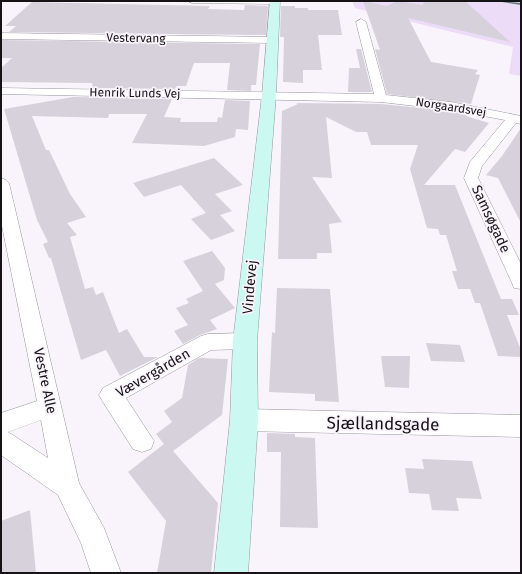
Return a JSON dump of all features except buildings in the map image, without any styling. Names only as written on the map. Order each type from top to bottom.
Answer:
[{"type":"street","points":[[192,1],[274,1]]},
{"type":"street","name":"Vindevej","points":[[231,573],[244,420],[245,341],[269,95],[274,1]]},
{"type":"street","points":[[361,22],[381,98]]},
{"type":"street","name":"Vestervang","points":[[1,36],[272,40]]},
{"type":"street","name":"Henrik Lunds Vej","points":[[1,91],[269,95]]},
{"type":"street","name":"Norgaardsvej","points":[[269,95],[381,98],[429,102],[477,110],[517,119]]},
{"type":"street","name":"Samsøgade","points":[[517,119],[475,166],[472,178],[521,283]]},
{"type":"street","name":"Vestre Alle","points":[[1,183],[67,486],[94,538],[106,573]]},
{"type":"street","name":"Vævergården","points":[[142,441],[111,395],[208,342],[245,341]]},
{"type":"street","points":[[1,424],[50,407]]},
{"type":"street","name":"Sjællandsgade","points":[[244,420],[521,426]]},
{"type":"street","points":[[1,441],[67,486]]},
{"type":"shaded area","points":[[352,1],[521,1],[521,76],[509,74],[513,47],[355,8]]},
{"type":"waterway","points":[[502,1],[521,4]]}]
